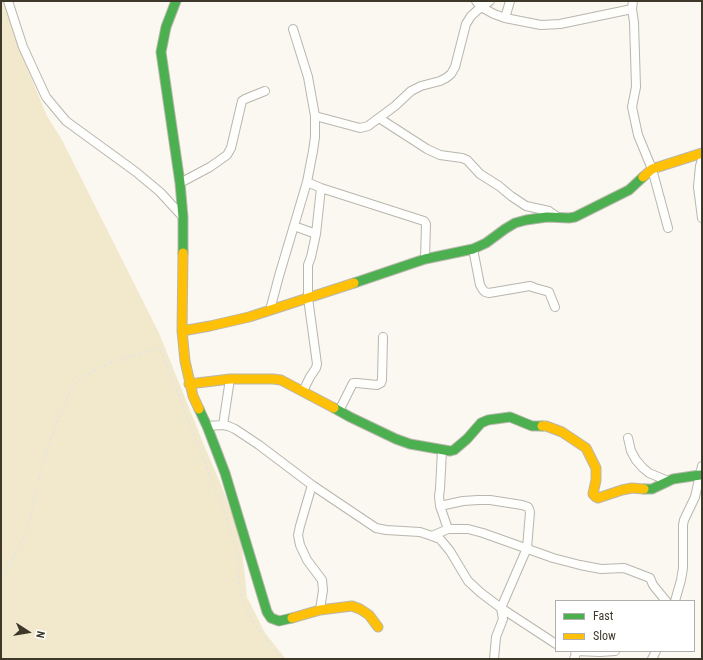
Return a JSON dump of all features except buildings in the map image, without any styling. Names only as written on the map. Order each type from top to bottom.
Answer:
[{"type":"street","points":[[8,1],[23,47],[46,97],[66,121],[136,172],[160,192],[183,218]]},
{"type":"street","points":[[176,1],[166,27],[161,52],[180,183],[183,218],[182,331],[189,384],[225,473],[267,612],[271,618],[279,621],[286,620],[320,610],[352,606],[360,609],[369,616],[378,627]]},
{"type":"street","points":[[315,116],[360,128],[368,126],[395,106],[411,91],[446,78],[451,74],[455,67],[466,24],[479,4],[490,1]]},
{"type":"street","points":[[505,18],[510,1]]},
{"type":"street","points":[[479,4],[494,14],[505,18],[541,25],[560,24],[632,5],[636,87],[632,107],[638,135],[652,168],[668,228]]},
{"type":"street","points":[[270,310],[278,276],[307,182],[315,137],[315,116],[308,77],[293,29]]},
{"type":"street","points":[[180,183],[210,167],[227,155],[231,148],[242,101],[265,91]]},
{"type":"street","points":[[379,118],[427,149],[440,155],[462,158],[466,160],[480,174],[526,206],[549,211],[559,217]]},
{"type":"street","points":[[182,331],[249,317],[425,259],[473,249],[486,243],[515,223],[526,220],[575,217],[629,190],[652,168],[702,153]]},
{"type":"street","points":[[702,159],[700,166],[702,218]]},
{"type":"street","points":[[307,182],[321,188],[424,221],[426,224],[425,259]]},
{"type":"street","points":[[303,391],[316,368],[308,298],[308,265],[316,234],[321,188]]},
{"type":"street","points":[[294,226],[316,234]]},
{"type":"street","points":[[473,249],[480,285],[485,292],[489,293],[530,286],[549,292],[555,307]]},
{"type":"street","points":[[339,411],[353,384],[377,385],[381,383],[384,337]]},
{"type":"street","points":[[189,384],[273,378],[281,380],[396,439],[410,444],[450,451],[454,450],[481,423],[488,420],[510,417],[532,426],[546,426],[562,432],[586,448],[596,468],[594,494],[598,498],[632,488],[652,489],[673,479],[701,470]]},
{"type":"street","points":[[223,425],[230,380]]},
{"type":"street","points":[[207,426],[223,425],[235,429],[312,485],[376,528],[420,532],[440,540],[445,545],[468,581],[481,593],[555,643]]},
{"type":"street","points":[[628,438],[631,451],[643,468],[649,473],[668,481]]},
{"type":"street","points":[[442,450],[439,496],[440,506],[448,529]]},
{"type":"street","points":[[675,600],[683,568],[683,525],[695,497],[701,470]]},
{"type":"street","points":[[312,485],[298,534],[300,545],[307,560],[322,580],[323,590],[320,610]]},
{"type":"street","points":[[440,506],[463,501],[490,500],[522,505],[528,507],[530,512],[527,548],[501,608],[503,619],[496,637],[494,659]]},
{"type":"street","points":[[432,536],[448,529],[468,529],[553,558],[580,565],[601,569],[624,568],[650,578],[653,585],[665,600]]},
{"type":"path","points":[[1,573],[9,565],[28,528],[42,466],[58,421],[73,386],[84,376],[114,361],[160,348],[227,519],[238,557],[242,602],[255,625],[281,659]]},
{"type":"shaded area","points":[[1,1],[4,1],[17,43],[47,116],[62,140],[159,333],[222,487],[241,540],[247,597],[265,633],[286,659],[1,659]]},
{"type":"traffic: fast","points":[[176,1],[166,27],[161,52],[180,183],[183,217],[183,253]]},
{"type":"traffic: fast","points":[[354,283],[425,259],[473,249],[486,243],[515,223],[547,217],[575,217],[629,190],[643,177]]},
{"type":"traffic: fast","points":[[334,408],[396,439],[410,444],[450,451],[454,450],[467,439],[481,423],[488,420],[510,417],[532,426],[542,426]]},
{"type":"traffic: fast","points":[[199,409],[225,473],[267,612],[271,618],[279,621],[292,618]]},
{"type":"traffic: fast","points":[[644,489],[652,489],[673,479],[700,475]]},
{"type":"traffic: slow","points":[[643,177],[652,169],[702,153]]},
{"type":"traffic: slow","points":[[183,253],[182,331],[185,361],[193,396],[199,409]]},
{"type":"traffic: slow","points":[[182,331],[249,317],[354,283]]},
{"type":"traffic: slow","points":[[189,384],[230,379],[281,380],[334,408]]},
{"type":"traffic: slow","points":[[542,426],[562,432],[586,448],[596,468],[596,480],[593,494],[596,497],[598,498],[632,488],[644,489]]},
{"type":"traffic: slow","points":[[292,618],[320,610],[352,606],[369,615],[378,627]]}]
